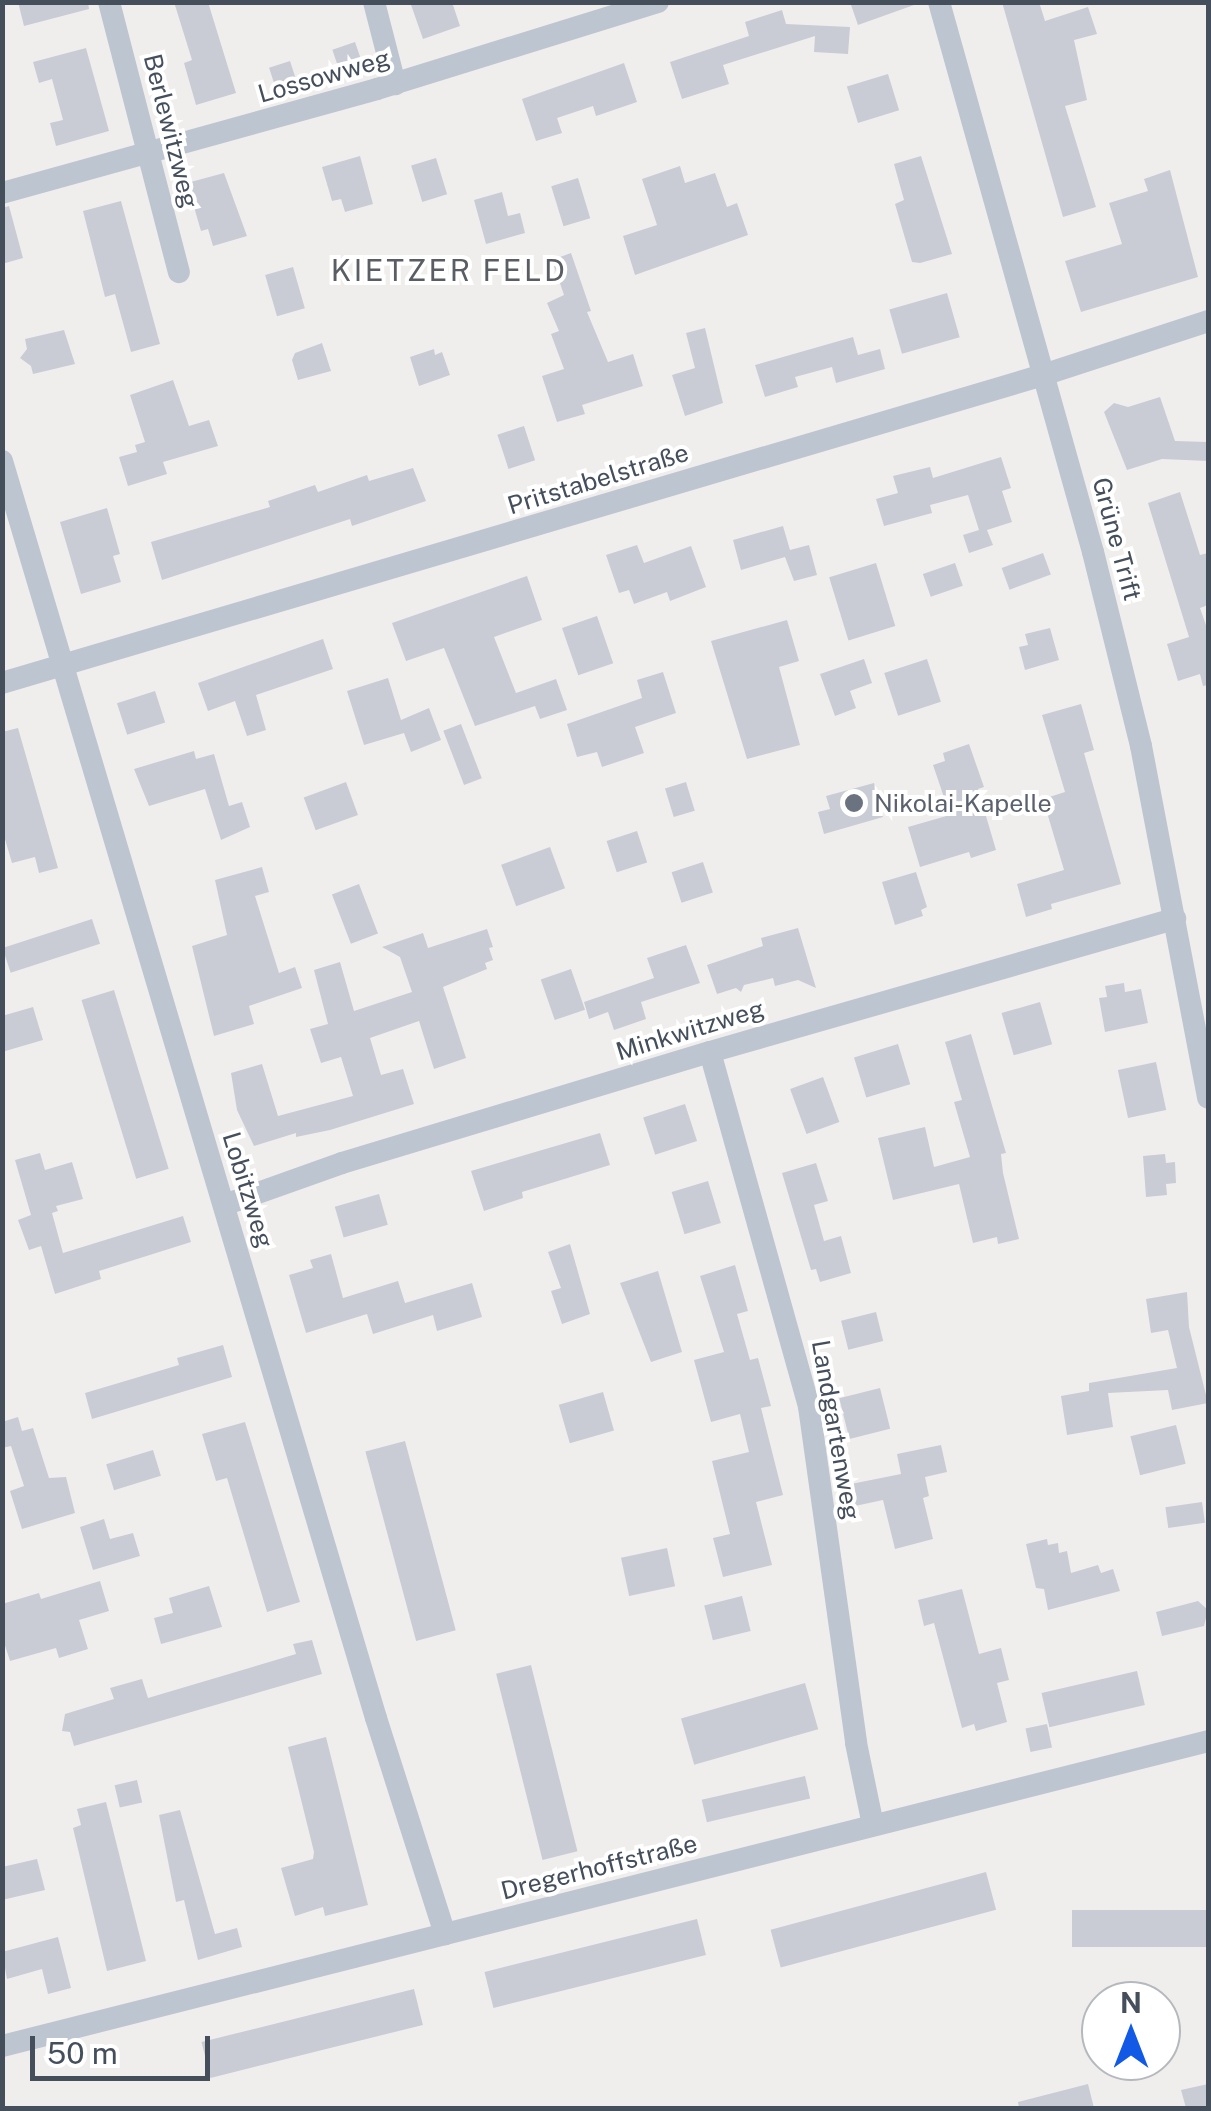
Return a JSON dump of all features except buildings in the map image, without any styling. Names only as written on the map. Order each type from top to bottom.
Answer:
[{"type":"street","name":"Berlewitzweg","points":[[110,2],[180,272]]},
{"type":"street","points":[[374,2],[394,84]]},
{"type":"street","name":"Lossowweg","points":[[2,194],[394,84],[658,2]]},
{"type":"street","name":"Grüne Trift","points":[[938,2],[1118,651],[1208,1098]]},
{"type":"street","name":"Pritstabelstraße","points":[[2,683],[1043,375],[1208,321]]},
{"type":"street","name":"Lobitzweg","points":[[2,461],[61,668],[445,1934]]},
{"type":"street","name":"Minkwitzweg","points":[[224,1205],[342,1163],[710,1052],[1175,919]]},
{"type":"street","name":"Landgartenweg","points":[[710,1052],[809,1407],[856,1744],[872,1825]]},
{"type":"street","name":"Dregerhoffstraße","points":[[2,2046],[1208,1741]]},
{"type":"place","name":"Nikolai-Kapelle","points":[[854,803]]},
{"type":"district","name":"KIETZER FELD","points":[[449,270]]}]
